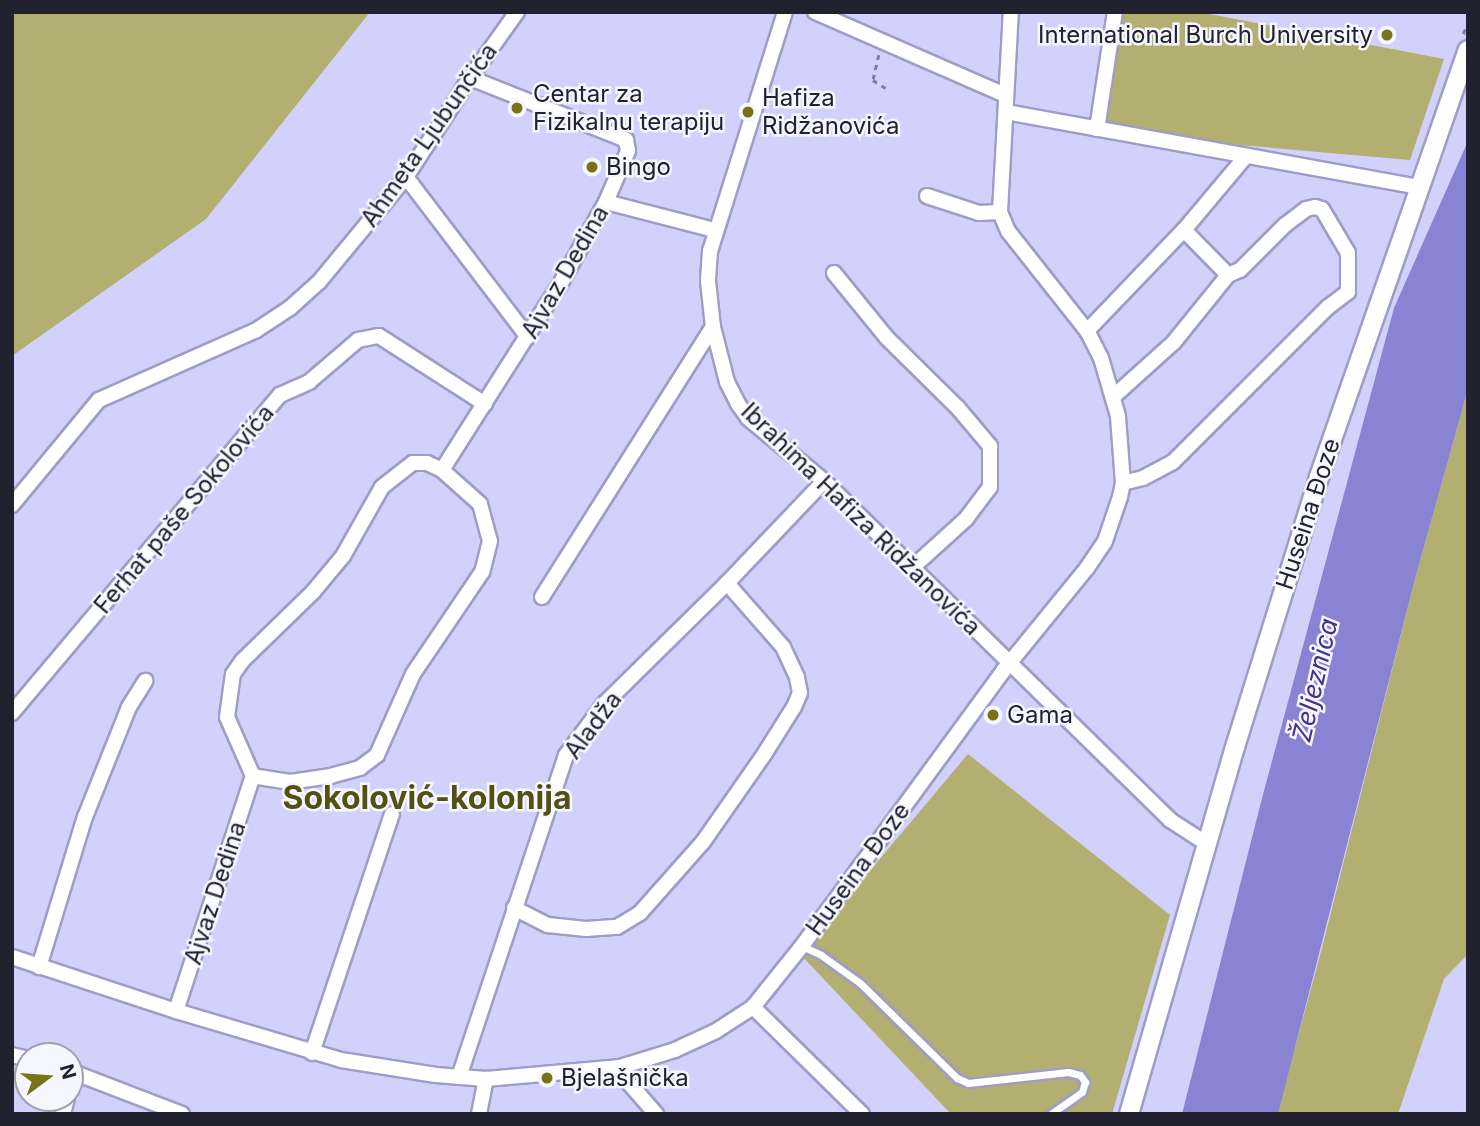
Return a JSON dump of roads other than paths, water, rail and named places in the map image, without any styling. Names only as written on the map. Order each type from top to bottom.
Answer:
[{"type":"street","name":"Ahmeta Ljubunčića","points":[[12,505],[99,400],[119,389],[224,347],[290,308],[327,272],[406,177],[470,78],[517,12]]},
{"type":"street","name":"Ibrahima Hafiza Ridžanovića","points":[[785,12],[714,230],[708,281],[713,327],[727,382],[748,418],[824,481],[1010,663]]},
{"type":"street","points":[[815,12],[1005,95]]},
{"type":"street","points":[[927,196],[979,213],[1000,212],[1011,12]]},
{"type":"street","points":[[1097,129],[1115,12]]},
{"type":"street","name":"Huseina Đoze","points":[[1129,1114],[1207,844],[1319,477],[1468,50]]},
{"type":"street","name":"Ajvaz Dedina","points":[[442,470],[528,337],[606,202],[628,151],[626,140],[470,78]]},
{"type":"street","points":[[1006,112],[1418,187]]},
{"type":"street","points":[[1087,331],[1184,230],[1246,156]]},
{"type":"street","points":[[406,177],[528,337]]},
{"type":"street","points":[[606,202],[714,230]]},
{"type":"street","points":[[1113,397],[1174,342],[1228,275],[1240,270],[1286,225],[1315,207],[1322,209],[1337,230],[1348,253],[1348,292],[1328,307],[1173,462],[1143,478],[1123,483]]},
{"type":"street","name":"Huseina Đoze","points":[[486,1079],[620,1067],[675,1050],[716,1031],[753,1007],[802,946],[1010,663],[1105,541],[1123,483],[1118,416],[1113,397],[1087,331],[1008,232],[1000,212]]},
{"type":"street","points":[[1184,230],[1228,275]]},
{"type":"street","points":[[834,273],[887,338],[958,408],[990,446],[990,486],[967,518],[913,566]]},
{"type":"street","points":[[542,597],[713,327]]},
{"type":"street","name":"Ferhat paše Sokolovića","points":[[12,713],[280,394],[309,382],[358,341],[379,336],[485,404]]},
{"type":"street","points":[[413,463],[427,463],[442,470],[480,504],[490,541],[482,572],[413,674],[377,755],[360,768],[331,776],[290,782],[253,776],[227,717],[233,674],[242,661],[313,592],[343,556],[382,487],[413,463]]},
{"type":"street","name":"Aladža","points":[[459,1077],[566,755],[604,704],[727,583],[824,481]]},
{"type":"street","points":[[514,908],[548,925],[586,929],[617,927],[640,913],[703,842],[765,752],[800,693],[797,677],[783,647],[727,583]]},
{"type":"street","points":[[1010,663],[1170,820],[1207,844]]},
{"type":"street","points":[[39,967],[85,817],[129,706],[145,681]]},
{"type":"street","name":"Ajvaz Dedina","points":[[176,1011],[253,776]]},
{"type":"street","points":[[312,1053],[392,814]]},
{"type":"street","points":[[12,957],[312,1053],[341,1060],[486,1079],[479,1114]]},
{"type":"street","points":[[753,1007],[862,1114]]},
{"type":"street","points":[[620,1067],[628,1082],[656,1114]]},
{"type":"street","points":[[84,1081],[165,1112],[182,1114]]},
{"type":"lane","points":[[802,946],[821,955],[860,983],[957,1078],[968,1083],[1068,1072],[1080,1075],[1085,1082],[1082,1092],[1050,1114]]},
{"type":"water","name":"Željeznica","points":[[1468,141],[1468,389],[1416,575],[1278,1114],[1182,1114],[1261,802],[1394,308]]},
{"type":"place","name":"International Burch University","points":[[1387,35]]},
{"type":"place","name":"Centar za Fizikalnu terapiju","points":[[517,108]]},
{"type":"place","name":"Hafiza Ridžanovića","points":[[748,112]]},
{"type":"place","name":"Bingo","points":[[592,167]]},
{"type":"place","name":"Gama","points":[[993,715]]},
{"type":"place","name":"Bjelašnička","points":[[547,1078]]},
{"type":"district","name":"Sokolović-kolonija","points":[[427,798]]}]
